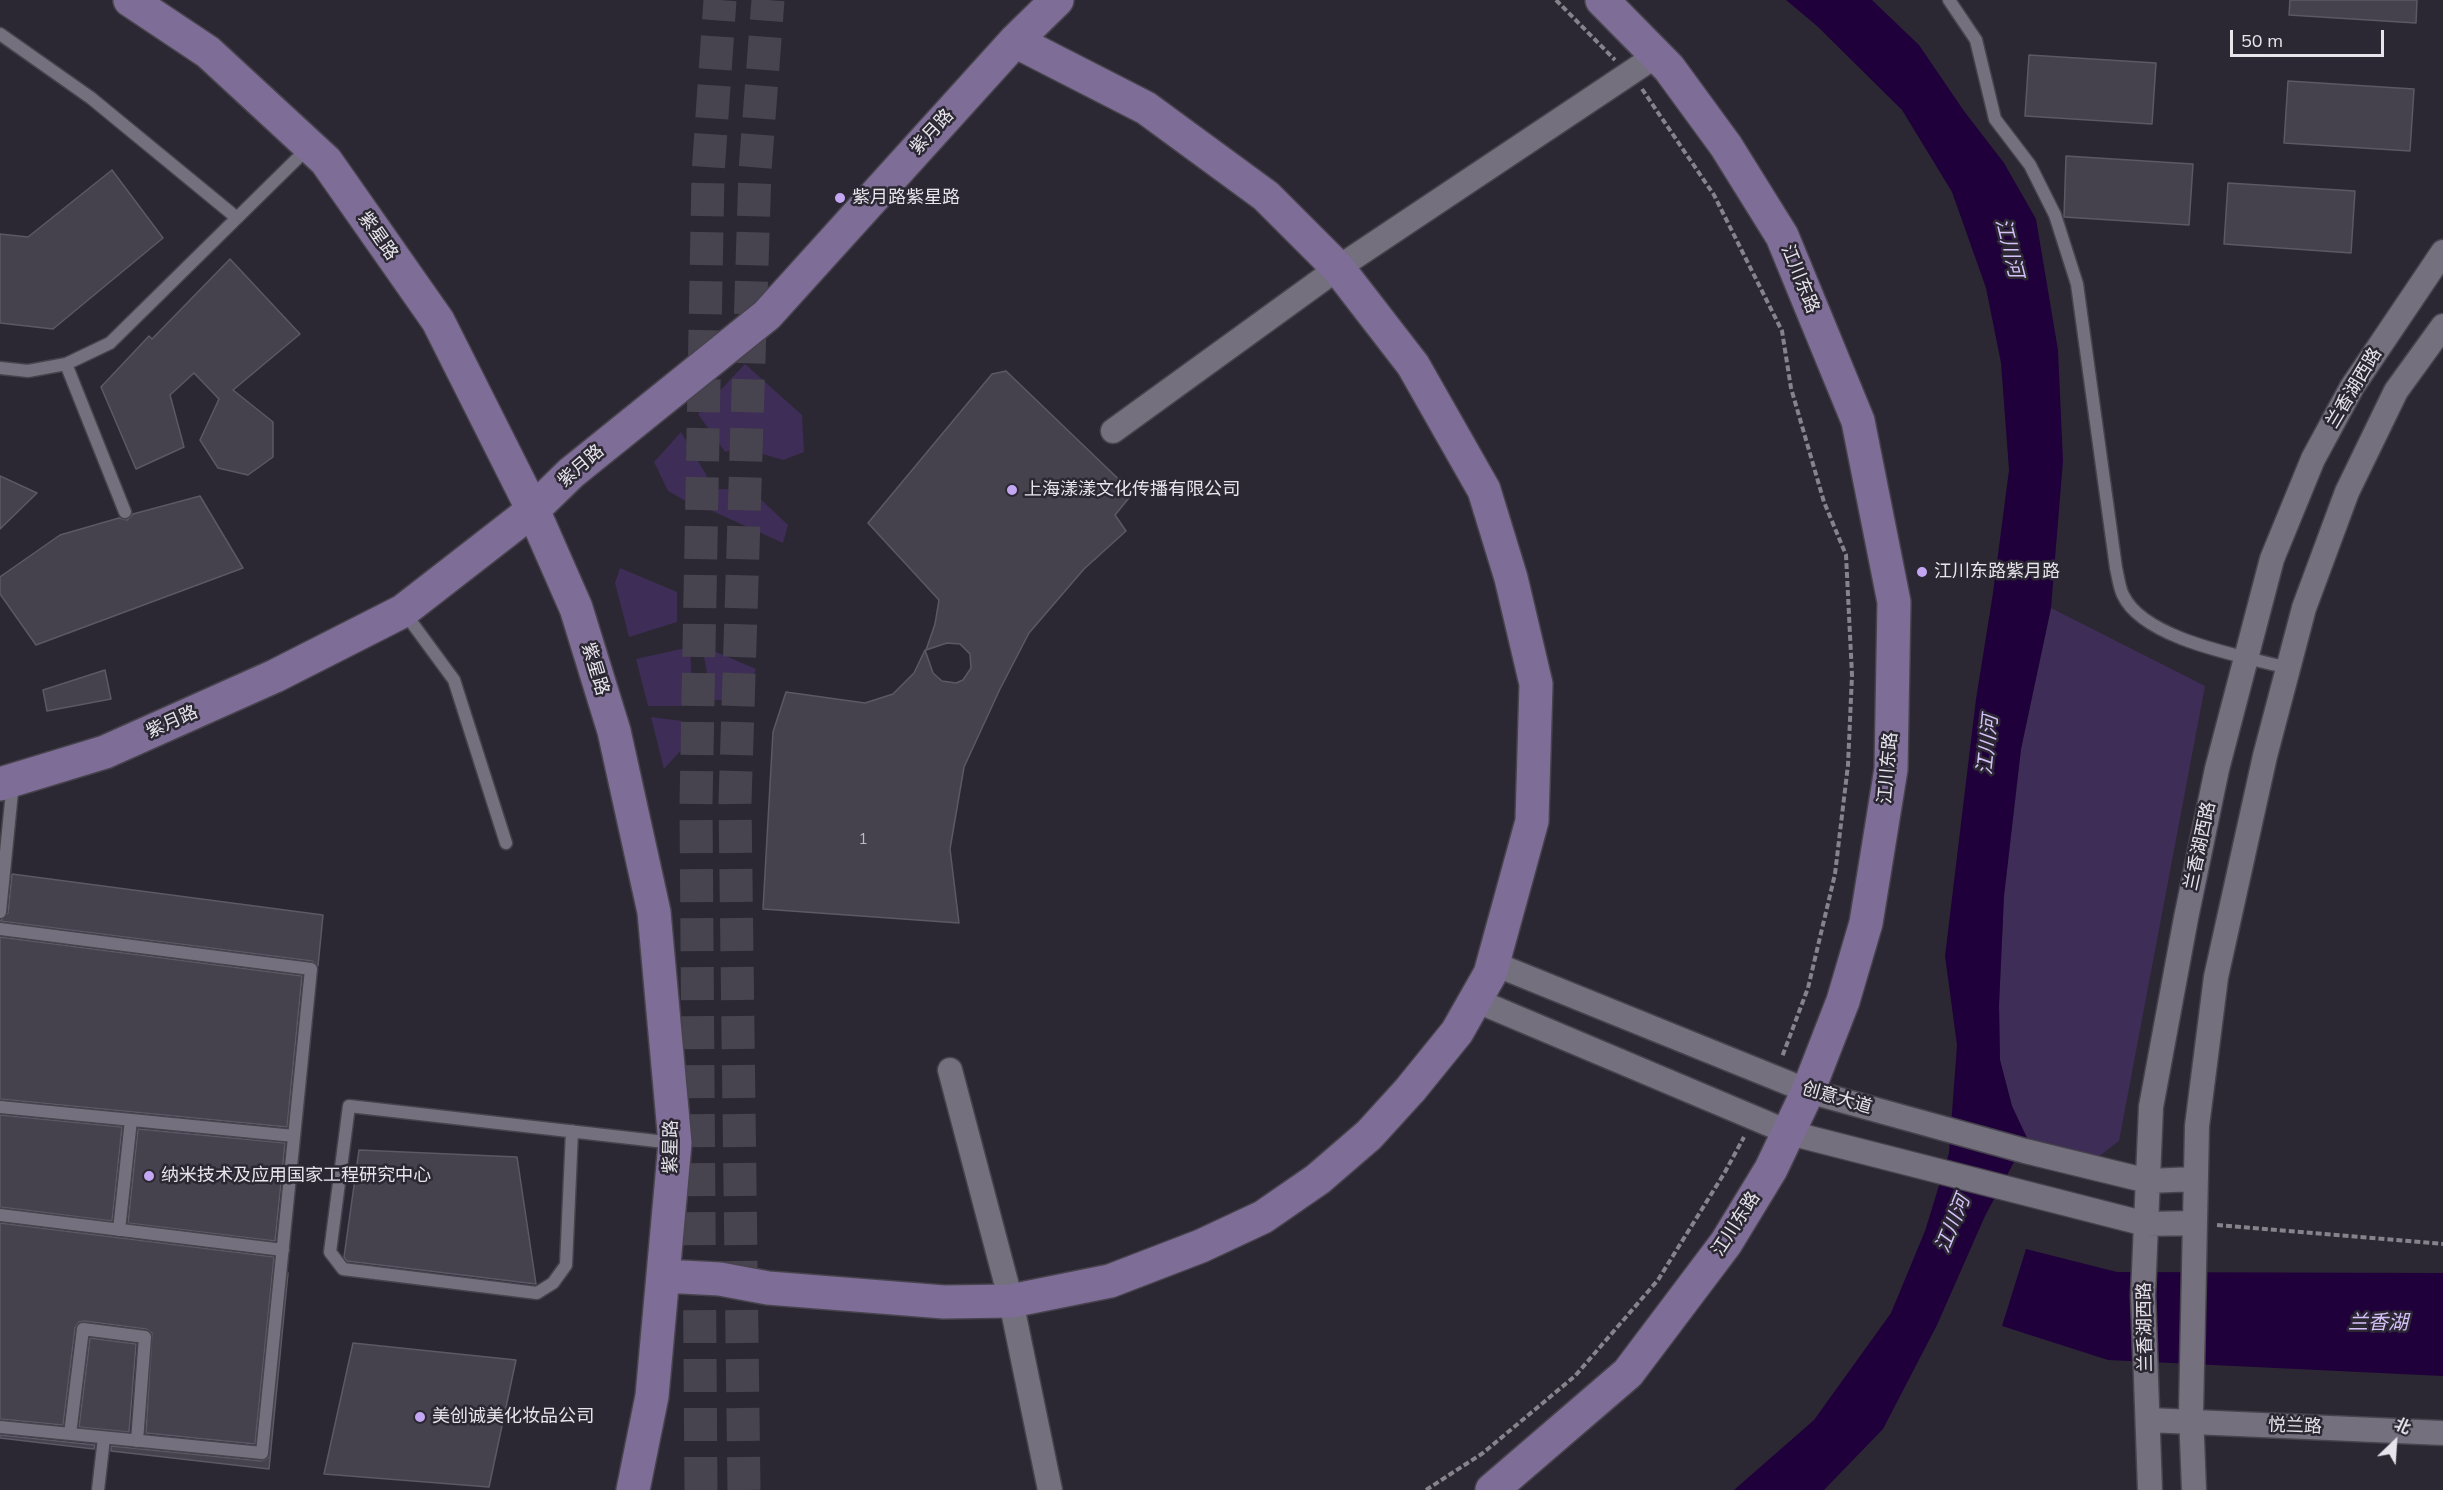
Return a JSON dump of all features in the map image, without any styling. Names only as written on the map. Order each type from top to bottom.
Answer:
[{"type":"street","name":"紫星路","points":[[130,0],[208,52],[326,161],[438,321],[533,510],[576,608],[614,731],[654,912],[675,1143],[652,1396],[633,1490]]},
{"type":"street","name":"紫月路","points":[[6,782],[105,752],[275,676],[403,611],[533,510],[571,473],[767,315],[1015,41],[1057,0]]},
{"type":"street","name":"江川东路","points":[[1492,1490],[1628,1373],[1726,1243],[1771,1169],[1808,1091],[1843,1001],[1866,923],[1891,769],[1893,602],[1858,421],[1782,236],[1726,146],[1669,68],[1602,0]]},
{"type":"street","points":[[663,1276],[720,1279],[768,1288],[944,1302],[1011,1301],[1110,1281],[1201,1246],[1263,1217],[1318,1179],[1369,1135],[1410,1090],[1457,1032],[1490,974],[1532,821],[1536,684],[1511,578],[1484,489],[1413,365],[1338,268],[1266,196],[1146,108],[1015,41]]},
{"type":"street","points":[[1113,431],[1338,268],[1657,55]]},
{"type":"street","name":"兰香湖西路","points":[[2150,1490],[2143,1295],[2151,1107],[2186,918],[2217,769],[2272,560],[2313,459],[2352,387],[2443,252]]},
{"type":"street","points":[[2194,1490],[2192,1422],[2197,1126],[2216,977],[2265,756],[2304,608],[2347,492],[2397,391],[2443,326]]},
{"type":"street","name":"创意大道","points":[[1492,963],[1808,1091],[2025,1151],[2148,1181],[2196,1179]]},
{"type":"street","points":[[1475,1000],[1790,1133],[2146,1224],[2195,1223]]},
{"type":"street","points":[[950,1070],[1011,1301],[1050,1490]]},
{"type":"street","name":"悦兰路","points":[[2148,1420],[2443,1433]]},
{"type":"lane","points":[[1949,0],[1976,40],[1995,119],[2030,165],[2055,215],[2077,284],[2116,568],[2123,596],[2145,620],[2179,639],[2288,668]]},
{"type":"lane","points":[[0,34],[91,98],[237,218]]},
{"type":"lane","points":[[0,368],[28,372],[66,364],[110,343],[310,146]]},
{"type":"lane","points":[[66,364],[125,512]]},
{"type":"lane","points":[[403,611],[454,680],[506,843]]},
{"type":"lane","points":[[0,912],[6,782]]},
{"type":"lane","points":[[0,929],[311,969],[262,1453],[0,1427]]},
{"type":"lane","points":[[572,1131],[566,1264],[553,1283],[537,1293],[343,1269],[330,1252],[349,1106],[572,1131],[675,1143]]},
{"type":"lane","points":[[0,1107],[294,1136]]},
{"type":"lane","points":[[119,1230],[131,1120]]},
{"type":"lane","points":[[0,1215],[283,1250]]},
{"type":"lane","points":[[70,1434],[83,1329],[145,1337],[137,1441]]},
{"type":"lane","points":[[98,1490],[105,1438]]},
{"type":"path","points":[[1556,0],[1638,83],[1714,195],[1782,331],[1791,388],[1824,502],[1846,555],[1852,675],[1848,765],[1835,874],[1808,988],[1775,1078]]},
{"type":"path","points":[[1426,1490],[1483,1454],[1575,1376],[1658,1280],[1725,1172],[1754,1118]]},
{"type":"path","points":[[2195,1223],[2443,1244]]},
{"type":"shaded area","points":[[745,364],[802,415],[804,452],[783,460],[740,447],[725,452],[698,414]]},
{"type":"shaded area","points":[[681,432],[707,476],[691,504],[668,491],[654,462]]},
{"type":"shaded area","points":[[718,489],[751,490],[788,525],[783,543],[710,510]]},
{"type":"shaded area","points":[[620,568],[677,592],[677,622],[629,637],[615,583]]},
{"type":"shaded area","points":[[2051,608],[2205,686],[2119,1141],[2098,1157],[2027,1138],[2012,1106],[2000,1060],[1999,1005],[2004,896],[2021,749]]},
{"type":"shaded area","points":[[702,646],[756,669],[742,700],[712,700]]},
{"type":"shaded area","points":[[690,647],[692,686],[681,706],[648,706],[636,659]]},
{"type":"shaded area","points":[[651,717],[682,721],[685,746],[664,769]]},
{"type":"water","name":"江川河","points":[[1786,0],[1872,0],[1919,45],[1964,111],[2004,163],[2036,219],[2058,350],[2063,461],[2051,608],[2021,749],[2004,896],[1999,1005],[2000,1060],[2012,1106],[2027,1138],[1985,1216],[1937,1325],[1883,1429],[1824,1490],[1734,1490],[1814,1420],[1891,1313],[1925,1231],[1949,1153],[1957,1045],[1945,956],[1976,699],[2009,470],[2001,363],[1986,288],[1952,192],[1902,110],[1817,26]]},
{"type":"water","name":"兰香湖","points":[[2026,1249],[2117,1272],[2443,1273],[2443,1376],[2108,1360],[2002,1326]]},
{"type":"building","points":[[2290,0],[2417,0],[2416,23],[2289,15]]},
{"type":"building","points":[[2029,55],[2156,63],[2152,124],[2025,116]]},
{"type":"building","points":[[2288,81],[2414,89],[2410,151],[2284,143]]},
{"type":"building","points":[[2066,156],[2193,164],[2189,225],[2064,217]]},
{"type":"building","points":[[112,170],[163,238],[53,329],[0,323],[0,234],[28,237]]},
{"type":"building","points":[[2228,183],[2355,191],[2351,253],[2224,244]]},
{"type":"building","points":[[230,259],[300,334],[233,390],[273,422],[273,457],[248,475],[218,468],[200,440],[219,399],[194,373],[170,395],[184,447],[136,469],[101,387],[149,336],[152,339]]},
{"type":"building","points":[[1006,371],[1133,493],[1115,515],[1126,531],[1084,569],[1029,633],[964,767],[950,849],[959,923],[763,909],[773,732],[786,692],[865,703],[893,694],[914,673],[925,650],[933,673],[942,681],[956,683],[963,680],[971,668],[970,654],[960,644],[947,643],[926,650],[935,624],[939,600],[868,523],[992,374]]},
{"type":"building","points":[[0,476],[37,493],[0,529]]},
{"type":"building","points":[[200,496],[243,568],[36,645],[0,594],[0,577],[60,535],[119,518],[127,520],[133,514]]},
{"type":"building","points":[[105,670],[111,699],[47,711],[43,690]]},
{"type":"building","points":[[12,874],[323,915],[318,966],[312,961],[0,921],[8,913]]},
{"type":"building","points":[[0,937],[302,976],[287,1127],[0,1099]]},
{"type":"building","points":[[0,1115],[122,1127],[112,1221],[0,1207]]},
{"type":"building","points":[[138,1129],[285,1143],[275,1241],[128,1223]]},
{"type":"building","points":[[359,1150],[517,1157],[536,1284],[347,1261],[344,1257]]},
{"type":"building","points":[[0,1223],[274,1257],[255,1444],[146,1433],[152,1333],[146,1329],[84,1321],[79,1322],[75,1328],[63,1425],[0,1419]]},
{"type":"building","points":[[288,1273],[269,1469],[111,1451],[111,1446],[261,1461],[268,1458]]},
{"type":"building","points":[[90,1338],[136,1344],[129,1432],[79,1427]]},
{"type":"building","name":"美创诚美化妆品公司","points":[[353,1343],[516,1360],[489,1487],[324,1474]]},
{"type":"building","points":[[0,1435],[95,1445],[94,1449],[0,1438]]},
{"type":"tunnel","points":[[701,1490],[696,806],[708,174],[720,0]]},
{"type":"tunnel","points":[[744,1490],[735,802],[755,170],[768,0]]},
{"type":"place","name":"紫月路紫星路","points":[[840,198]]},
{"type":"place","name":"上海漾漾文化传播有限公司","points":[[1012,490]]},
{"type":"place","name":"江川东路紫月路","points":[[1922,572]]},
{"type":"place","name":"纳米技术及应用国家工程研究中心","points":[[149,1176]]},
{"type":"place","name":"美创诚美化妆品公司","points":[[420,1417]]}]
